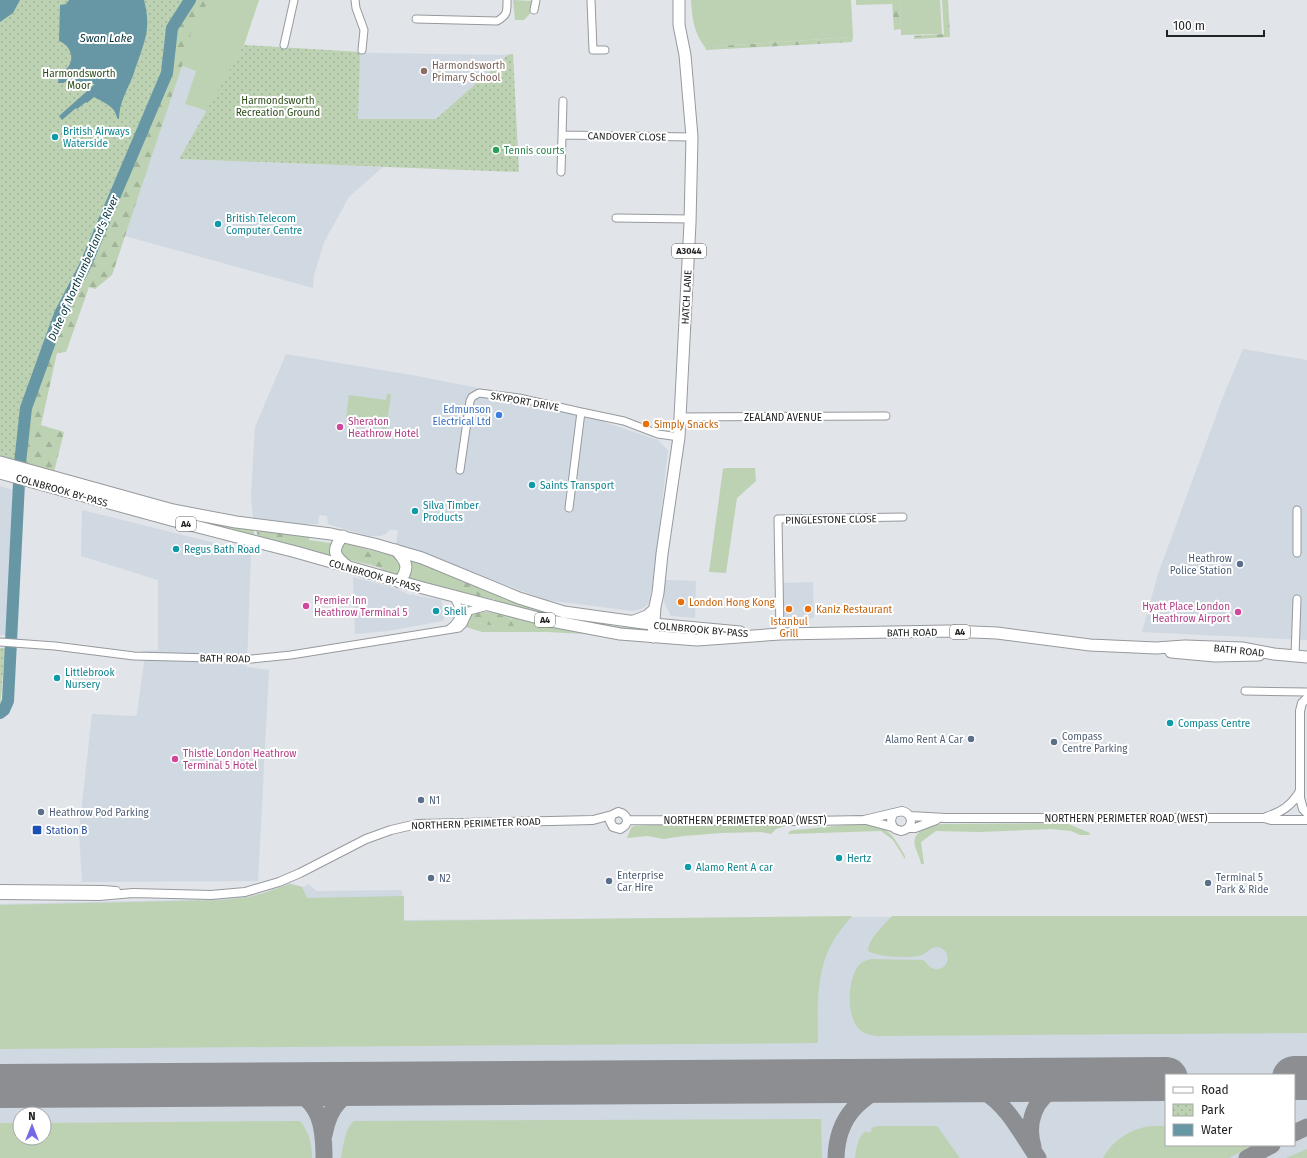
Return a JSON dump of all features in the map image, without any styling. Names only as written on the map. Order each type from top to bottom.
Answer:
[{"type":"main road","name":"HATCH LANE","points":[[657,637],[658,625],[654,610],[658,593],[681,417],[690,219],[692,137],[685,55],[679,25],[679,0]]},
{"type":"main road","name":"COLNBROOK BY-PASS","points":[[0,462],[18,472],[349,568],[546,620],[600,631],[657,637],[706,640],[762,634]]},
{"type":"main road","name":"COLNBROOK BY-PASS","points":[[0,473],[18,472],[173,510],[236,522],[343,536],[395,550],[431,562],[519,598],[564,612],[629,622],[762,634]]},
{"type":"main road","points":[[343,536],[335,546],[335,552],[338,559],[349,568]]},
{"type":"main road","points":[[395,550],[403,558],[406,564],[404,574],[399,582]]},
{"type":"main road","name":"HATCH LANE","points":[[658,593],[662,617],[658,625]]},
{"type":"main road","points":[[629,622],[642,618],[654,610]]},
{"type":"main road","name":"BATH ROAD","points":[[762,634],[948,631],[997,633],[1090,644],[1156,648],[1185,646],[1242,648],[1274,654],[1307,657]]},
{"type":"street","points":[[284,45],[294,0]]},
{"type":"street","points":[[355,0],[356,8],[364,30],[362,50]]},
{"type":"street","points":[[416,19],[497,21],[504,17],[507,12],[507,0]]},
{"type":"street","points":[[534,10],[536,0]]},
{"type":"street","points":[[590,0],[593,50],[605,50]]},
{"type":"street","points":[[561,172],[563,101]]},
{"type":"street","name":"CANDOVER CLOSE","points":[[562,135],[692,137]]},
{"type":"street","points":[[616,218],[690,219]]},
{"type":"street","name":"SKYPORT DRIVE","points":[[460,470],[470,401],[472,397],[479,393],[519,398],[624,422],[658,434],[679,437]]},
{"type":"street","points":[[569,508],[581,412]]},
{"type":"street","name":"ZEALAND AVENUE","points":[[681,417],[886,416]]},
{"type":"street","points":[[1297,510],[1298,554]]},
{"type":"street","name":"PINGLESTONE CLOSE","points":[[780,634],[778,519],[903,518]]},
{"type":"street","points":[[449,630],[457,621],[460,613],[459,606],[453,596]]},
{"type":"street","points":[[1295,656],[1297,599]]},
{"type":"street","name":"BATH ROAD","points":[[0,642],[55,646],[134,656],[231,659],[260,658],[291,655],[459,628],[462,626],[471,610],[492,606]]},
{"type":"street","points":[[1245,691],[1307,692]]},
{"type":"street","points":[[1287,692],[1299,699],[1301,805],[1307,813]]},
{"type":"street","points":[[1300,711],[1302,703],[1307,698]]},
{"type":"street","points":[[1264,818],[1276,814],[1286,808],[1291,804],[1300,790]]},
{"type":"street","points":[[902,811],[910,816],[911,821],[908,828],[904,831],[899,831],[892,827],[891,820],[894,813],[902,811]]},
{"type":"street","points":[[621,812],[624,814],[627,820],[625,826],[620,829],[616,829],[611,824],[610,818],[612,815],[621,812]]},
{"type":"street","name":"NORTHERN PERIMETER ROAD (WEST)","points":[[627,820],[864,820],[894,813]]},
{"type":"street","name":"NORTHERN PERIMETER ROAD","points":[[133,894],[211,895],[245,892],[279,882],[317,865],[366,839],[391,830],[417,824],[593,820],[612,815]]},
{"type":"street","name":"NORTHERN PERIMETER ROAD (WEST)","points":[[910,816],[946,818],[1264,818],[1271,820],[1307,820]]},
{"type":"street","name":"NORTHERN PERIMETER ROAD (WEST)","points":[[908,828],[914,828],[946,818]]},
{"type":"street","name":"NORTHERN PERIMETER ROAD","points":[[593,820],[611,824]]},
{"type":"street","name":"NORTHERN PERIMETER ROAD (WEST)","points":[[864,820],[892,827]]},
{"type":"street","points":[[0,889],[103,890],[133,894]]},
{"type":"street","points":[[0,895],[99,896],[133,894]]},
{"type":"street","points":[[0,899],[36,896]]},
{"type":"shaded area","name":"Harmondsworth Primary School","points":[[360,52],[508,55],[436,119],[357,119]]},
{"type":"shaded area","points":[[182,66],[196,71],[185,104],[207,111],[179,159],[383,167],[349,197],[324,242],[314,275],[313,288],[125,236]]},
{"type":"shaded area","points":[[1243,349],[1307,360],[1307,640],[1142,632],[1158,574],[1223,397]]},
{"type":"shaded area","points":[[286,354],[417,376],[605,413],[604,422],[658,440],[668,450],[650,603],[641,609],[632,611],[546,600],[396,544],[398,530],[389,530],[381,536],[368,536],[328,524],[327,516],[319,515],[318,524],[301,524],[253,518],[251,496],[255,427]]},
{"type":"shaded area","points":[[0,486],[13,490],[6,635],[0,635]]},
{"type":"shaded area","points":[[82,510],[251,552],[247,667],[269,670],[258,881],[82,882],[79,831],[92,714],[135,716],[137,714],[144,662],[142,651],[158,650],[158,580],[81,556]]},
{"type":"shaded area","points":[[353,577],[392,587],[408,594],[441,600],[444,619],[443,621],[388,631],[355,634]]},
{"type":"shaded area","points":[[664,580],[696,581],[695,618],[671,616],[664,602]]},
{"type":"shaded area","points":[[813,582],[814,618],[784,620],[783,583]]},
{"type":"shaded area","points":[[289,883],[303,887],[308,884],[317,891],[402,890],[404,920],[850,917],[1307,917],[1307,1158],[0,1158],[0,904],[224,899],[262,893]]},
{"type":"green space","name":"Harmondsworth Moor","points":[[0,0],[190,0],[172,28],[167,73],[85,266],[60,314],[26,408],[20,463],[0,462]]},
{"type":"green space","points":[[195,0],[259,0],[244,45],[207,111],[185,104],[196,71],[171,62],[175,30]]},
{"type":"green space","points":[[195,0],[210,0],[194,22],[182,66],[112,275],[95,289],[89,287],[66,352],[57,353],[41,425],[64,432],[54,472],[21,463],[28,408],[62,315],[87,267],[168,73],[175,30]]},
{"type":"green space","points":[[513,0],[532,1],[533,7],[530,14],[524,20],[515,20]]},
{"type":"green space","points":[[691,0],[851,0],[853,37],[705,47],[696,31]]},
{"type":"green space","points":[[856,0],[892,0],[892,4],[856,5]]},
{"type":"green space","points":[[892,0],[900,0],[901,29],[894,30]]},
{"type":"green space","points":[[900,0],[940,0],[942,34],[901,35]]},
{"type":"green space","points":[[942,0],[948,0],[950,37],[914,39],[914,36],[944,34]]},
{"type":"green space","points":[[853,37],[852,42],[706,50],[705,47]]},
{"type":"green space","name":"Harmondsworth Recreation Ground","points":[[244,45],[360,52],[358,119],[436,119],[508,55],[513,54],[519,172],[179,159]]},
{"type":"green space","points":[[387,394],[391,394],[386,430],[382,430],[383,423],[346,418],[349,395],[386,400]]},
{"type":"green space","points":[[755,468],[756,481],[737,498],[726,573],[709,572],[723,469]]},
{"type":"green space","points":[[135,505],[253,528],[255,538]]},
{"type":"green space","points":[[256,529],[284,534],[283,542],[257,534]]},
{"type":"green space","points":[[262,530],[310,535],[309,540],[331,543],[333,559],[257,539],[257,534],[283,541],[284,534]]},
{"type":"green space","points":[[350,542],[359,547],[397,557],[403,565],[398,576],[390,574],[378,567],[387,568],[393,572],[397,571],[398,567],[394,559],[351,549],[353,558],[373,566],[340,556],[340,544]]},
{"type":"green space","points":[[353,548],[394,559],[398,567],[397,571],[393,572],[387,568],[373,566],[355,560],[350,553],[351,549]]},
{"type":"green space","points":[[409,558],[466,580],[463,588],[465,593],[494,601],[498,594],[576,619],[613,626],[651,630],[647,632],[578,623],[406,579]]},
{"type":"green space","points":[[466,580],[498,594],[496,600],[465,593],[462,586]]},
{"type":"green space","points":[[478,611],[492,613],[508,618],[515,622],[514,626],[494,626],[468,621],[470,616]]},
{"type":"green space","points":[[486,611],[604,635],[547,632],[482,632],[466,627],[468,621],[494,626],[514,625],[512,619]]},
{"type":"green space","points":[[0,648],[5,648],[0,709]]},
{"type":"green space","points":[[1066,823],[1090,833],[1089,835],[1080,835],[1071,831],[1051,829],[979,832],[936,831],[921,842],[924,864],[921,864],[915,843],[917,834],[921,831],[931,826],[941,824]]},
{"type":"green space","points":[[858,824],[888,831],[896,840],[905,856],[905,859],[893,840],[881,831],[788,834],[790,831],[795,830]]},
{"type":"green space","points":[[788,825],[776,829],[771,834],[761,832],[722,833],[663,839],[648,836],[627,838],[631,828],[634,826]]},
{"type":"green space","points":[[290,884],[302,887],[307,898],[404,896],[404,921],[852,916],[835,938],[824,963],[818,1002],[818,1043],[0,1049],[0,905],[222,900],[249,897]]},
{"type":"green space","points":[[892,916],[1307,916],[1307,1033],[869,1035],[861,1031],[855,1023],[850,1006],[853,978],[860,964],[871,959],[923,960],[928,966],[937,969],[945,966],[948,958],[947,953],[938,947],[931,949],[922,955],[911,957],[886,956],[868,951],[874,937]]},
{"type":"green space","points":[[821,1119],[822,1158],[341,1158],[346,1133],[354,1121]]},
{"type":"green space","points":[[300,1121],[306,1129],[309,1138],[312,1158],[0,1158],[0,1123],[12,1123],[12,1146],[52,1146],[52,1123]]},
{"type":"green space","points":[[878,1126],[937,1126],[960,1158],[855,1158],[859,1139],[863,1133],[866,1131],[868,1133],[872,1131],[871,1128]]},
{"type":"green space","points":[[1165,1126],[1165,1146],[1252,1146],[1229,1158],[1103,1158],[1112,1146],[1123,1136],[1143,1127]]},
{"type":"green space","points":[[1307,1149],[1307,1158],[1286,1158]]},
{"type":"water","points":[[0,0],[20,0],[13,13],[0,22]]},
{"type":"water","name":"Swan Lake","points":[[69,0],[144,0],[147,18],[145,39],[133,75],[125,93],[119,119],[112,108],[94,97],[87,103],[86,102],[77,109],[76,108],[62,120],[59,116],[95,84],[58,83],[59,73],[65,70],[71,62],[71,52],[59,41],[60,5],[66,4]]},
{"type":"waterway","name":"Duke of Northumberland's River","points":[[0,713],[4,710],[8,701],[20,463],[26,408],[60,314],[85,266],[167,73],[172,28],[190,0]]},
{"type":"taxiway","points":[[1033,1147],[1031,1138],[1032,1120],[1038,1104],[1050,1092],[1058,1087],[1079,1079]]},
{"type":"taxiway","points":[[836,1158],[837,1143],[846,1119],[862,1100],[898,1080]]},
{"type":"taxiway","points":[[951,1080],[975,1087],[992,1097],[1000,1104],[1014,1121],[1038,1158]]},
{"type":"taxiway","points":[[324,1135],[330,1114],[334,1107],[354,1091],[374,1083]]},
{"type":"taxiway","points":[[262,1084],[286,1088],[307,1099],[318,1116],[321,1125],[324,1158]]},
{"type":"taxiway","points":[[1295,1133],[1307,1127]]},
{"type":"taxiway","points":[[1247,1158],[1270,1146]]},
{"type":"runway","points":[[1295,1078],[1307,1078]]},
{"type":"runway","points":[[0,1086],[1165,1079]]},
{"type":"place","name":"Harmondsworth Primary School","points":[[424,71]]},
{"type":"place","name":"British Airways Waterside","points":[[55,137]]},
{"type":"place","name":"Tennis courts","points":[[496,150]]},
{"type":"place","name":"British Telecom Computer Centre","points":[[218,224]]},
{"type":"place","name":"Edmunson Electrical Ltd","points":[[499,415]]},
{"type":"place","name":"Simply Snacks","points":[[646,424]]},
{"type":"place","name":"Sheraton Heathrow Hotel","points":[[340,427]]},
{"type":"place","name":"Saints Transport","points":[[532,485]]},
{"type":"place","name":"Silva Timber Products","points":[[415,511]]},
{"type":"place","name":"Regus Bath Road","points":[[176,549]]},
{"type":"place","name":"Heathrow Police Station","points":[[1240,564]]},
{"type":"place","name":"London Hong Kong","points":[[681,602]]},
{"type":"place","name":"Premier Inn Heathrow Terminal 5","points":[[306,606]]},
{"type":"place","name":"Istanbul Grill","points":[[789,609]]},
{"type":"place","name":"Kaniz Restaurant","points":[[808,609]]},
{"type":"place","name":"Shell","points":[[436,611]]},
{"type":"place","name":"Hyatt Place London Heathrow Airport","points":[[1238,612]]},
{"type":"place","name":"Littlebrook Nursery","points":[[57,678]]},
{"type":"place","name":"Compass Centre","points":[[1170,723]]},
{"type":"place","name":"Alamo Rent A Car","points":[[971,739]]},
{"type":"place","name":"Compass Centre Parking","points":[[1054,742]]},
{"type":"place","name":"Thistle London Heathrow Terminal 5 Hotel","points":[[175,759]]},
{"type":"place","name":"N1","points":[[421,800]]},
{"type":"place","name":"Heathrow Pod Parking","points":[[41,812]]},
{"type":"place","name":"Station B","points":[[37,830]]},
{"type":"place","name":"Hertz","points":[[839,858]]},
{"type":"place","name":"Alamo Rent A car","points":[[688,867]]},
{"type":"place","name":"N2","points":[[431,878]]},
{"type":"place","name":"Enterprise Car Hire","points":[[609,881]]},
{"type":"place","name":"Terminal 5 Park & Ride","points":[[1208,883]]}]
